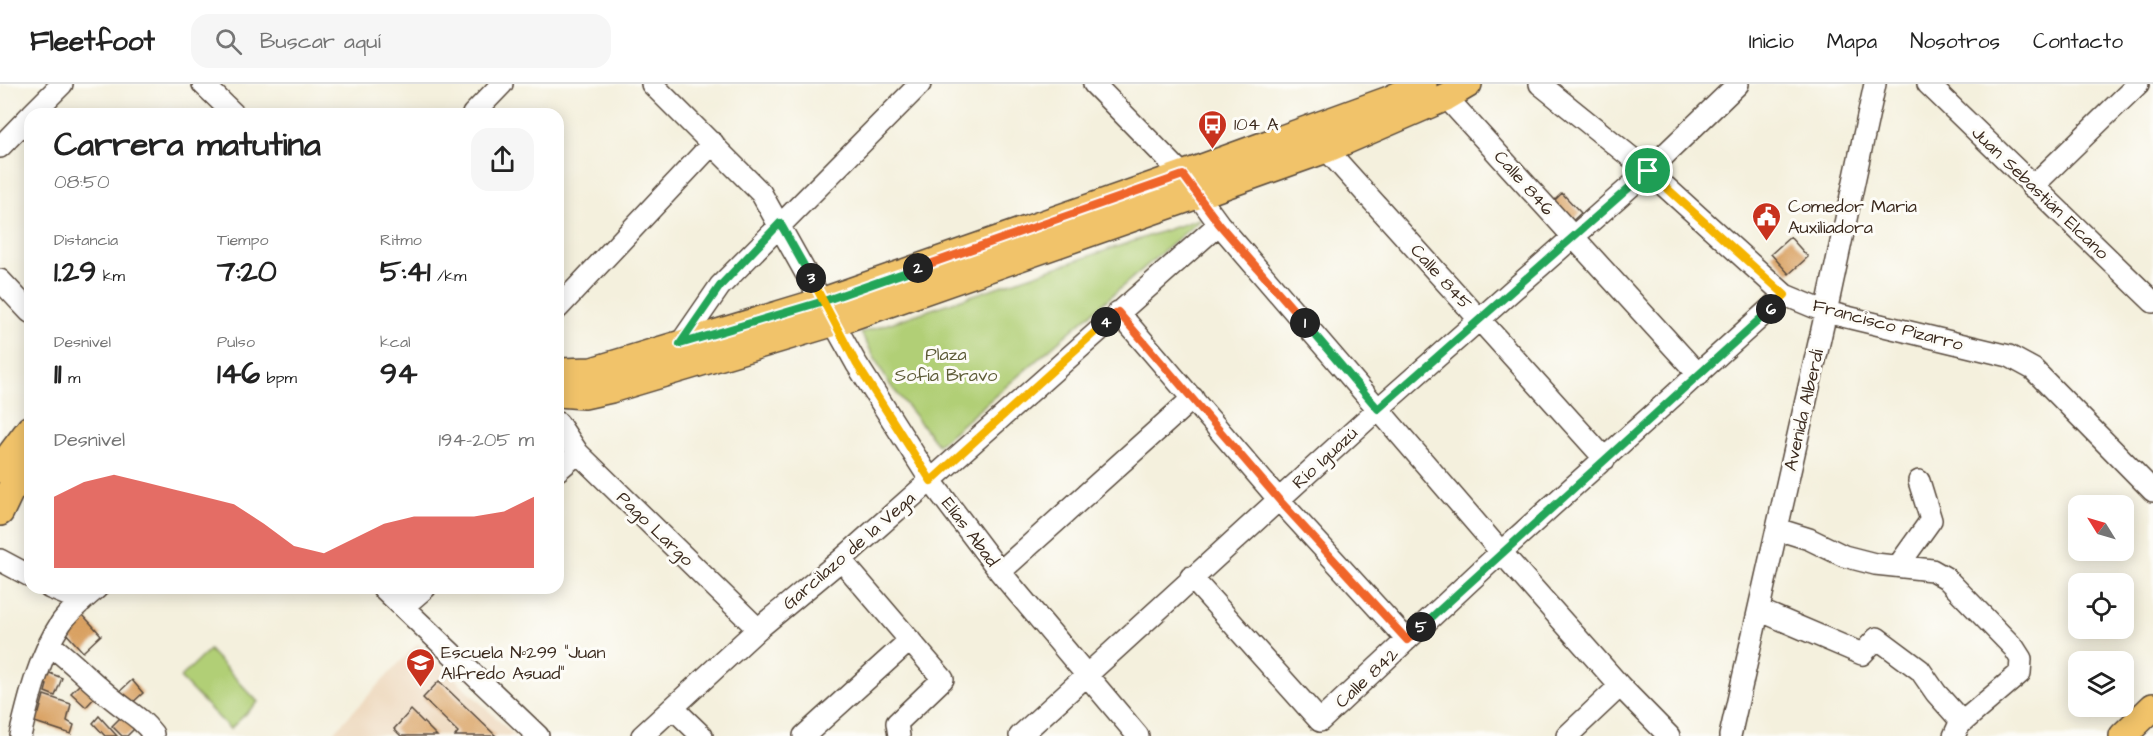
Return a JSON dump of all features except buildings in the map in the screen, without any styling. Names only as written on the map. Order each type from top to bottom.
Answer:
[{"type":"main road","points":[[564,389],[584,395],[611,389],[1190,185],[1389,100],[1446,88]]},
{"type":"main road","points":[[1190,185],[1326,148],[1446,88]]},
{"type":"main road","points":[[564,386],[592,371],[680,344],[829,311]]},
{"type":"main road","points":[[0,469],[24,437]]},
{"type":"main road","points":[[0,512],[10,491],[24,474]]},
{"type":"main road","points":[[2123,736],[2153,707]]},
{"type":"street","points":[[38,108],[62,84]]},
{"type":"street","points":[[203,84],[228,108]]},
{"type":"street","points":[[479,108],[502,84]]},
{"type":"street","name":"Elías Abad","points":[[652,84],[761,193],[780,223],[856,363],[931,481],[1000,572],[1085,676],[1138,736]]},
{"type":"street","points":[[680,344],[720,286],[920,84]]},
{"type":"street","points":[[1094,84],[1190,185],[1219,224],[1501,552],[1620,686],[1669,736]]},
{"type":"street","name":"Francisco Pizarro","points":[[1540,84],[1648,171],[1785,295],[1826,312],[2009,356],[2033,369],[2153,491]]},
{"type":"street","name":"Avenida Alberdi","points":[[1730,736],[1875,84]]},
{"type":"street","name":"Juan Sebastián Elcano","points":[[1928,84],[2153,302]]},
{"type":"street","points":[[2032,187],[2138,84]]},
{"type":"street","name":"Río Iguazú","points":[[1020,736],[1191,577],[1280,501],[1378,409],[1648,171],[1735,85]]},
{"type":"street","name":"Calle 846","points":[[1446,88],[1572,236],[1699,375]]},
{"type":"street","points":[[0,147],[24,122]]},
{"type":"street","points":[[564,302],[713,143]]},
{"type":"street","name":"Calle 845","points":[[1326,148],[1605,459]]},
{"type":"street","name":"Garcilazo de la Vega","points":[[642,736],[758,629],[931,481],[1219,224]]},
{"type":"street","points":[[0,280],[24,306]]},
{"type":"street","name":"Calle 842","points":[[1191,577],[1320,721],[1501,552],[1785,295]]},
{"type":"street","points":[[1118,312],[1280,501],[1407,640]]},
{"type":"street","points":[[1000,572],[1193,398]]},
{"type":"street","name":"Pago Largo","points":[[564,432],[578,453],[758,629]]},
{"type":"street","points":[[564,465],[578,453]]},
{"type":"street","points":[[1898,566],[1931,520],[1919,480]]},
{"type":"street","points":[[1759,610],[1862,654],[1877,638],[1920,670],[1958,729],[2020,673],[2021,659],[2014,648],[1946,578],[1932,570],[1875,564],[1844,556],[1809,539],[1777,529]]},
{"type":"street","points":[[0,560],[24,573]]},
{"type":"street","points":[[841,560],[943,679],[898,730]]},
{"type":"street","points":[[20,736],[30,697],[49,644],[61,622],[90,594]]},
{"type":"street","points":[[389,594],[538,736]]},
{"type":"street","points":[[403,607],[418,594]]},
{"type":"street","points":[[804,736],[910,640]]},
{"type":"street","points":[[49,644],[76,664],[114,700],[141,717],[153,734],[151,736]]},
{"type":"street","points":[[1567,736],[1620,686]]},
{"type":"street","points":[[673,708],[702,736]]},
{"type":"shaded area","name":"Escuela Nº299 \"Juan Alfredo Asuad\"","points":[[418,643],[515,736],[332,734]]},
{"type":"green space","name":"Plaza Sofía Bravo","points":[[1202,218],[938,445],[888,382],[861,333]]},
{"type":"green space","points":[[209,650],[258,702],[230,729],[180,678]]},
{"type":"place","name":"104 A","points":[[1213,150]]},
{"type":"place","name":"Comedor Maria Auxiliadora","points":[[1767,242]]},
{"type":"place","name":"Escuela Nº299 \"Juan Alfredo Asuad\"","points":[[420,688]]},
{"type":"route","points":[[1648,171],[1378,409],[1219,224],[1183,175],[824,301],[680,344],[720,286],[780,223],[824,301],[856,363],[931,481],[1118,312],[1280,501],[1407,640],[1785,295],[1648,171]]}]
